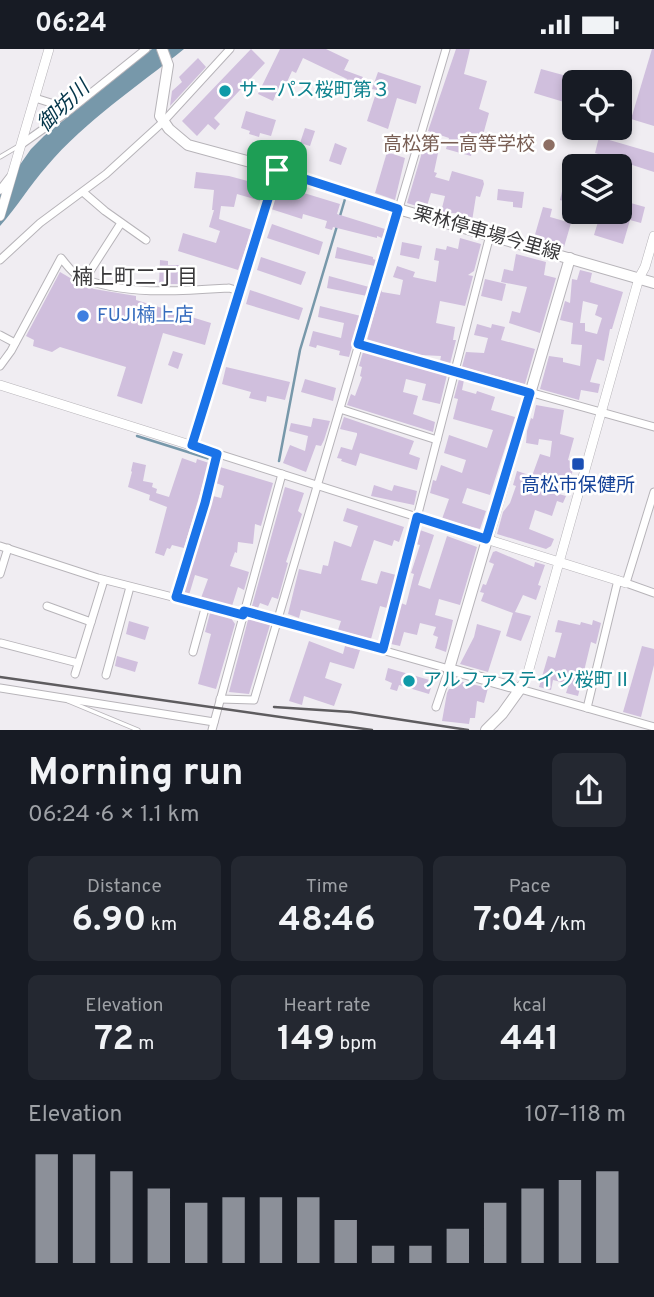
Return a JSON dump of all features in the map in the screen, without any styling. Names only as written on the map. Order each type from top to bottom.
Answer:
[{"type":"main road","points":[[162,49],[167,61],[167,82],[159,110],[163,123]]},
{"type":"main road","name":"栗林停車場今里線","points":[[163,123],[188,145],[654,283]]},
{"type":"main road","points":[[486,730],[502,714],[520,689],[449,669],[570,258]]},
{"type":"street","points":[[0,216],[49,49]]},
{"type":"street","points":[[22,144],[66,113],[146,49]]},
{"type":"street","points":[[0,260],[40,223],[83,192],[163,123],[230,49]]},
{"type":"street","points":[[220,699],[254,700],[446,49]]},
{"type":"street","points":[[35,98],[51,103],[66,113]]},
{"type":"street","points":[[192,445],[277,170]]},
{"type":"street","points":[[0,190],[13,173]]},
{"type":"street","points":[[83,192],[146,240]]},
{"type":"street","points":[[85,278],[121,223]]},
{"type":"street","points":[[383,649],[491,235]]},
{"type":"street","points":[[654,236],[600,412],[527,676],[520,689],[654,727]]},
{"type":"street","points":[[0,366],[15,344],[61,258],[72,272],[111,286],[153,290],[229,288],[239,291]]},
{"type":"street","points":[[0,335],[15,344]]},
{"type":"street","points":[[358,344],[654,427]]},
{"type":"street","points":[[0,385],[654,593]]},
{"type":"street","points":[[340,409],[437,440]]},
{"type":"street","points":[[176,597],[217,454]]},
{"type":"street","points":[[0,689],[57,696],[213,726],[282,474]]},
{"type":"street","points":[[587,709],[622,582],[654,492]]},
{"type":"street","points":[[0,574],[4,547],[104,580],[277,620],[449,669],[436,707]]},
{"type":"street","points":[[75,674],[104,580]]},
{"type":"street","points":[[106,675],[130,587]]},
{"type":"street","points":[[193,652],[205,605]]},
{"type":"street","points":[[47,606],[91,622]]},
{"type":"street","points":[[1,643],[78,663]]},
{"type":"lane","points":[[0,157],[22,144]]},
{"type":"lane","points":[[57,696],[138,730]]},
{"type":"water","points":[[152,49],[184,49],[78,134],[41,173],[0,226],[0,193],[31,149]]},
{"type":"building","name":"サーパス桜町第３","points":[[251,49],[265,63],[214,118],[220,124],[215,130],[208,124],[197,136],[182,121]]},
{"type":"building","points":[[280,49],[326,49],[349,60],[344,70],[363,77],[359,88],[346,83],[347,79],[303,58],[296,73],[292,71],[287,82],[282,80],[273,101],[258,94]]},
{"type":"building","points":[[456,49],[470,49],[464,74],[487,81],[479,109],[489,113],[483,135],[477,133],[471,156],[446,149],[449,138],[428,131]]},
{"type":"building","points":[[654,49],[654,126],[632,119]]},
{"type":"building","points":[[198,58],[206,67],[170,106],[172,91],[182,82],[179,77]]},
{"type":"building","points":[[541,69],[562,75],[562,101],[534,93]]},
{"type":"building","points":[[378,72],[421,86],[416,104],[397,98],[388,129],[367,121],[377,90],[372,89]]},
{"type":"building","points":[[246,111],[276,120],[271,136],[260,133],[259,137],[241,128]]},
{"type":"building","points":[[305,128],[315,131],[310,146],[300,143]]},
{"type":"building","points":[[598,140],[609,140],[654,153],[654,172],[632,165],[632,154],[595,153]]},
{"type":"building","points":[[335,143],[347,148],[341,165],[329,161]]},
{"type":"building","points":[[423,149],[438,153],[435,177],[449,181],[452,171],[483,180],[480,197],[476,196],[472,221],[464,220],[465,214],[441,212],[445,196],[431,193],[426,209],[407,203]]},
{"type":"building","points":[[387,152],[405,158],[395,200],[375,193]]},
{"type":"building","points":[[196,172],[229,176],[266,186],[261,201],[237,194],[234,207],[221,206],[219,219],[252,230],[238,270],[178,251],[183,233],[216,243],[220,231],[209,227],[214,210],[214,190],[194,188]]},
{"type":"building","points":[[498,189],[524,192],[522,208],[513,207],[513,202],[497,200]]},
{"type":"building","points":[[294,190],[340,204],[337,214],[385,229],[382,238],[333,227],[332,230],[325,228],[327,221],[303,214],[302,219],[271,209],[277,191],[292,195]]},
{"type":"building","points":[[632,203],[645,207],[641,223],[632,221]]},
{"type":"building","points":[[543,207],[552,209],[550,217],[562,220],[562,224],[571,224],[564,247],[534,238]]},
{"type":"building","points":[[272,224],[323,242],[319,255],[267,238]]},
{"type":"building","points":[[597,224],[629,224],[623,244],[594,235]]},
{"type":"building","points":[[460,238],[481,244],[474,271],[468,275],[473,276],[465,306],[440,301],[436,323],[455,327],[453,340],[456,340],[450,364],[440,361],[441,356],[420,355],[367,340],[381,290],[400,295],[403,280],[393,277],[397,266],[415,272],[413,277],[436,282],[439,261],[434,260],[436,248],[446,250],[447,246],[458,249]]},
{"type":"building","points":[[402,242],[422,246],[419,259],[400,255]]},
{"type":"building","points":[[337,247],[373,257],[376,260],[375,266],[335,258]]},
{"type":"building","points":[[516,254],[546,262],[544,275],[556,278],[540,333],[509,323],[512,311],[520,313],[527,287],[501,282],[504,269],[513,271]]},
{"type":"building","points":[[261,257],[306,272],[301,285],[257,270]]},
{"type":"building","points":[[160,260],[168,261],[168,265],[185,265],[182,284],[159,284]]},
{"type":"building","points":[[580,270],[592,273],[590,282],[623,292],[610,329],[604,361],[597,359],[590,382],[600,384],[598,393],[581,390],[579,400],[540,389],[549,356],[563,358],[563,362],[580,366],[582,345],[571,344],[573,323],[560,320],[565,301],[570,303],[572,279],[577,280]],"holes":[[[583,301],[598,305],[595,315],[602,318],[597,334],[585,331],[585,323],[580,323]]]},
{"type":"building","points":[[60,272],[94,289],[136,296],[136,300],[211,323],[205,345],[163,333],[142,404],[117,396],[126,367],[60,347],[52,352],[33,346],[34,340],[26,336]]},
{"type":"building","points":[[329,276],[369,287],[367,296],[327,288]]},
{"type":"building","points":[[485,279],[506,284],[502,301],[481,296]]},
{"type":"building","points":[[250,290],[303,308],[299,320],[246,304]]},
{"type":"building","points":[[320,306],[361,316],[349,357],[339,355],[340,351],[317,345],[316,348],[309,346],[313,331],[341,338],[344,323],[318,317]]},
{"type":"building","points":[[477,324],[491,328],[492,324],[505,327],[501,340],[535,349],[525,384],[462,367],[466,352],[484,353],[488,338],[474,335]]},
{"type":"building","points":[[173,351],[183,354],[178,369],[168,365]]},
{"type":"building","points":[[363,352],[447,375],[440,404],[422,400],[426,384],[406,379],[403,392],[418,396],[413,414],[435,422],[433,432],[347,405],[351,394],[355,396],[362,377],[362,367],[359,366]]},
{"type":"building","points":[[226,367],[290,382],[285,400],[267,396],[266,402],[249,398],[251,392],[222,384]]},
{"type":"building","points":[[305,379],[336,388],[333,401],[301,392]]},
{"type":"building","points":[[459,379],[464,380],[462,390],[476,394],[477,391],[495,397],[491,410],[515,417],[490,495],[467,488],[462,503],[486,511],[480,529],[442,519],[449,499],[430,493],[441,465],[462,473],[466,460],[444,453],[449,435],[487,448],[493,430],[453,419],[458,399],[454,398]]},
{"type":"building","points":[[536,405],[564,410],[560,434],[574,438],[568,460],[576,463],[570,478],[565,477],[559,494],[566,496],[563,503],[557,501],[552,516],[535,510],[529,529],[554,539],[546,549],[497,534],[503,512],[510,503],[516,486],[513,485],[517,471],[532,476],[540,454],[550,457],[552,441],[539,439],[538,445],[526,443]]},
{"type":"building","points":[[344,417],[414,441],[409,454],[420,458],[417,470],[360,453],[356,466],[341,461],[342,459],[337,458],[341,447],[352,450],[357,435],[340,429]]},
{"type":"building","points":[[313,418],[330,421],[324,440],[321,446],[316,445],[306,472],[283,463],[290,445],[305,451],[308,436],[289,431],[291,423],[311,427]]},
{"type":"building","points":[[182,458],[196,463],[197,459],[209,463],[184,548],[172,545],[170,549],[167,548],[164,556],[155,553],[167,507],[149,500],[150,495],[128,487],[133,462],[146,465],[143,481],[153,483],[152,487],[157,489],[156,493],[169,497]]},
{"type":"building","points":[[220,467],[273,483],[261,526],[255,524],[253,544],[238,542],[237,553],[235,552],[230,566],[249,572],[244,590],[238,587],[232,606],[201,598],[208,579],[195,575],[189,595],[183,593],[213,496],[221,498],[224,486],[216,483]]},
{"type":"building","points":[[374,485],[392,491],[394,485],[417,491],[414,505],[371,496]]},
{"type":"building","points":[[285,487],[304,493],[298,511],[302,514],[286,562],[288,563],[278,599],[272,597],[268,606],[260,603],[258,608],[252,606]]},
{"type":"building","points":[[347,508],[404,527],[399,542],[394,540],[392,546],[374,540],[363,573],[361,580],[377,584],[381,571],[396,575],[387,608],[380,606],[371,639],[338,630],[341,621],[301,610],[299,618],[288,614],[299,569],[321,574],[323,565],[328,566],[334,541],[351,547],[358,526],[343,521]]},
{"type":"building","points":[[420,530],[434,535],[418,585],[430,589],[447,536],[477,547],[460,605],[439,599],[435,615],[453,620],[446,652],[435,648],[438,637],[433,635],[436,627],[420,623],[417,635],[404,632],[400,646],[391,644],[401,603],[406,605],[414,574],[411,573],[420,545],[416,544]]},
{"type":"building","points":[[496,551],[534,567],[535,562],[545,565],[536,600],[523,595],[515,612],[531,616],[521,641],[506,636],[513,613],[481,601],[484,593],[480,592],[483,584],[486,585],[494,564],[489,562]]},
{"type":"building","points":[[210,613],[231,618],[235,624],[216,689],[198,684],[211,634],[205,632]]},
{"type":"building","points":[[248,620],[270,625],[249,694],[229,692]]},
{"type":"building","points":[[558,620],[580,625],[581,622],[592,625],[593,620],[601,623],[596,644],[591,642],[578,696],[566,693],[569,684],[553,680],[551,690],[539,687],[548,656],[555,658],[562,633],[555,632]]},
{"type":"building","points":[[129,621],[149,627],[145,640],[126,634]]},
{"type":"building","points":[[477,624],[501,631],[488,672],[460,664],[474,637]]},
{"type":"building","points":[[309,641],[343,654],[345,646],[360,650],[354,669],[330,662],[325,678],[342,684],[334,706],[304,696],[302,705],[289,701]]},
{"type":"building","points":[[642,646],[654,649],[654,665],[641,717],[623,712]]},
{"type":"building","points":[[117,656],[138,662],[135,672],[115,666]]},
{"type":"building","name":"アルファステイツ桜町Ⅱ","points":[[388,668],[433,681],[429,694],[399,685],[397,691],[390,689],[392,683],[385,680]]},
{"type":"building","points":[[455,680],[488,688],[484,703],[477,701],[475,718],[470,718],[469,724],[442,721],[447,693],[449,689],[453,689]]},
{"type":"waterway","points":[[340,216],[345,199]]},
{"type":"waterway","points":[[279,461],[300,350],[337,226]]},
{"type":"waterway","points":[[137,436],[210,459]]},
{"type":"railway","points":[[0,677],[372,730]]},
{"type":"railway","points":[[274,707],[351,712],[468,730]]},
{"type":"place","name":"サーパス桜町第３","points":[[225,91]]},
{"type":"place","name":"高松第一高等学校","points":[[549,145]]},
{"type":"place","name":"FUJI楠上店","points":[[83,316]]},
{"type":"place","name":"高松市保健所","points":[[578,464]]},
{"type":"place","name":"アルファステイツ桜町Ⅱ","points":[[409,681]]},
{"type":"district","name":"楠上町二丁目","points":[[135,278]]},
{"type":"route","points":[[277,170],[398,209],[358,344],[530,393],[486,539],[417,517],[383,649],[244,611],[243,615],[176,597],[217,454],[192,445],[277,170]]},
{"type":"water label","name":"御坊川","points":[[64,107]]}]
